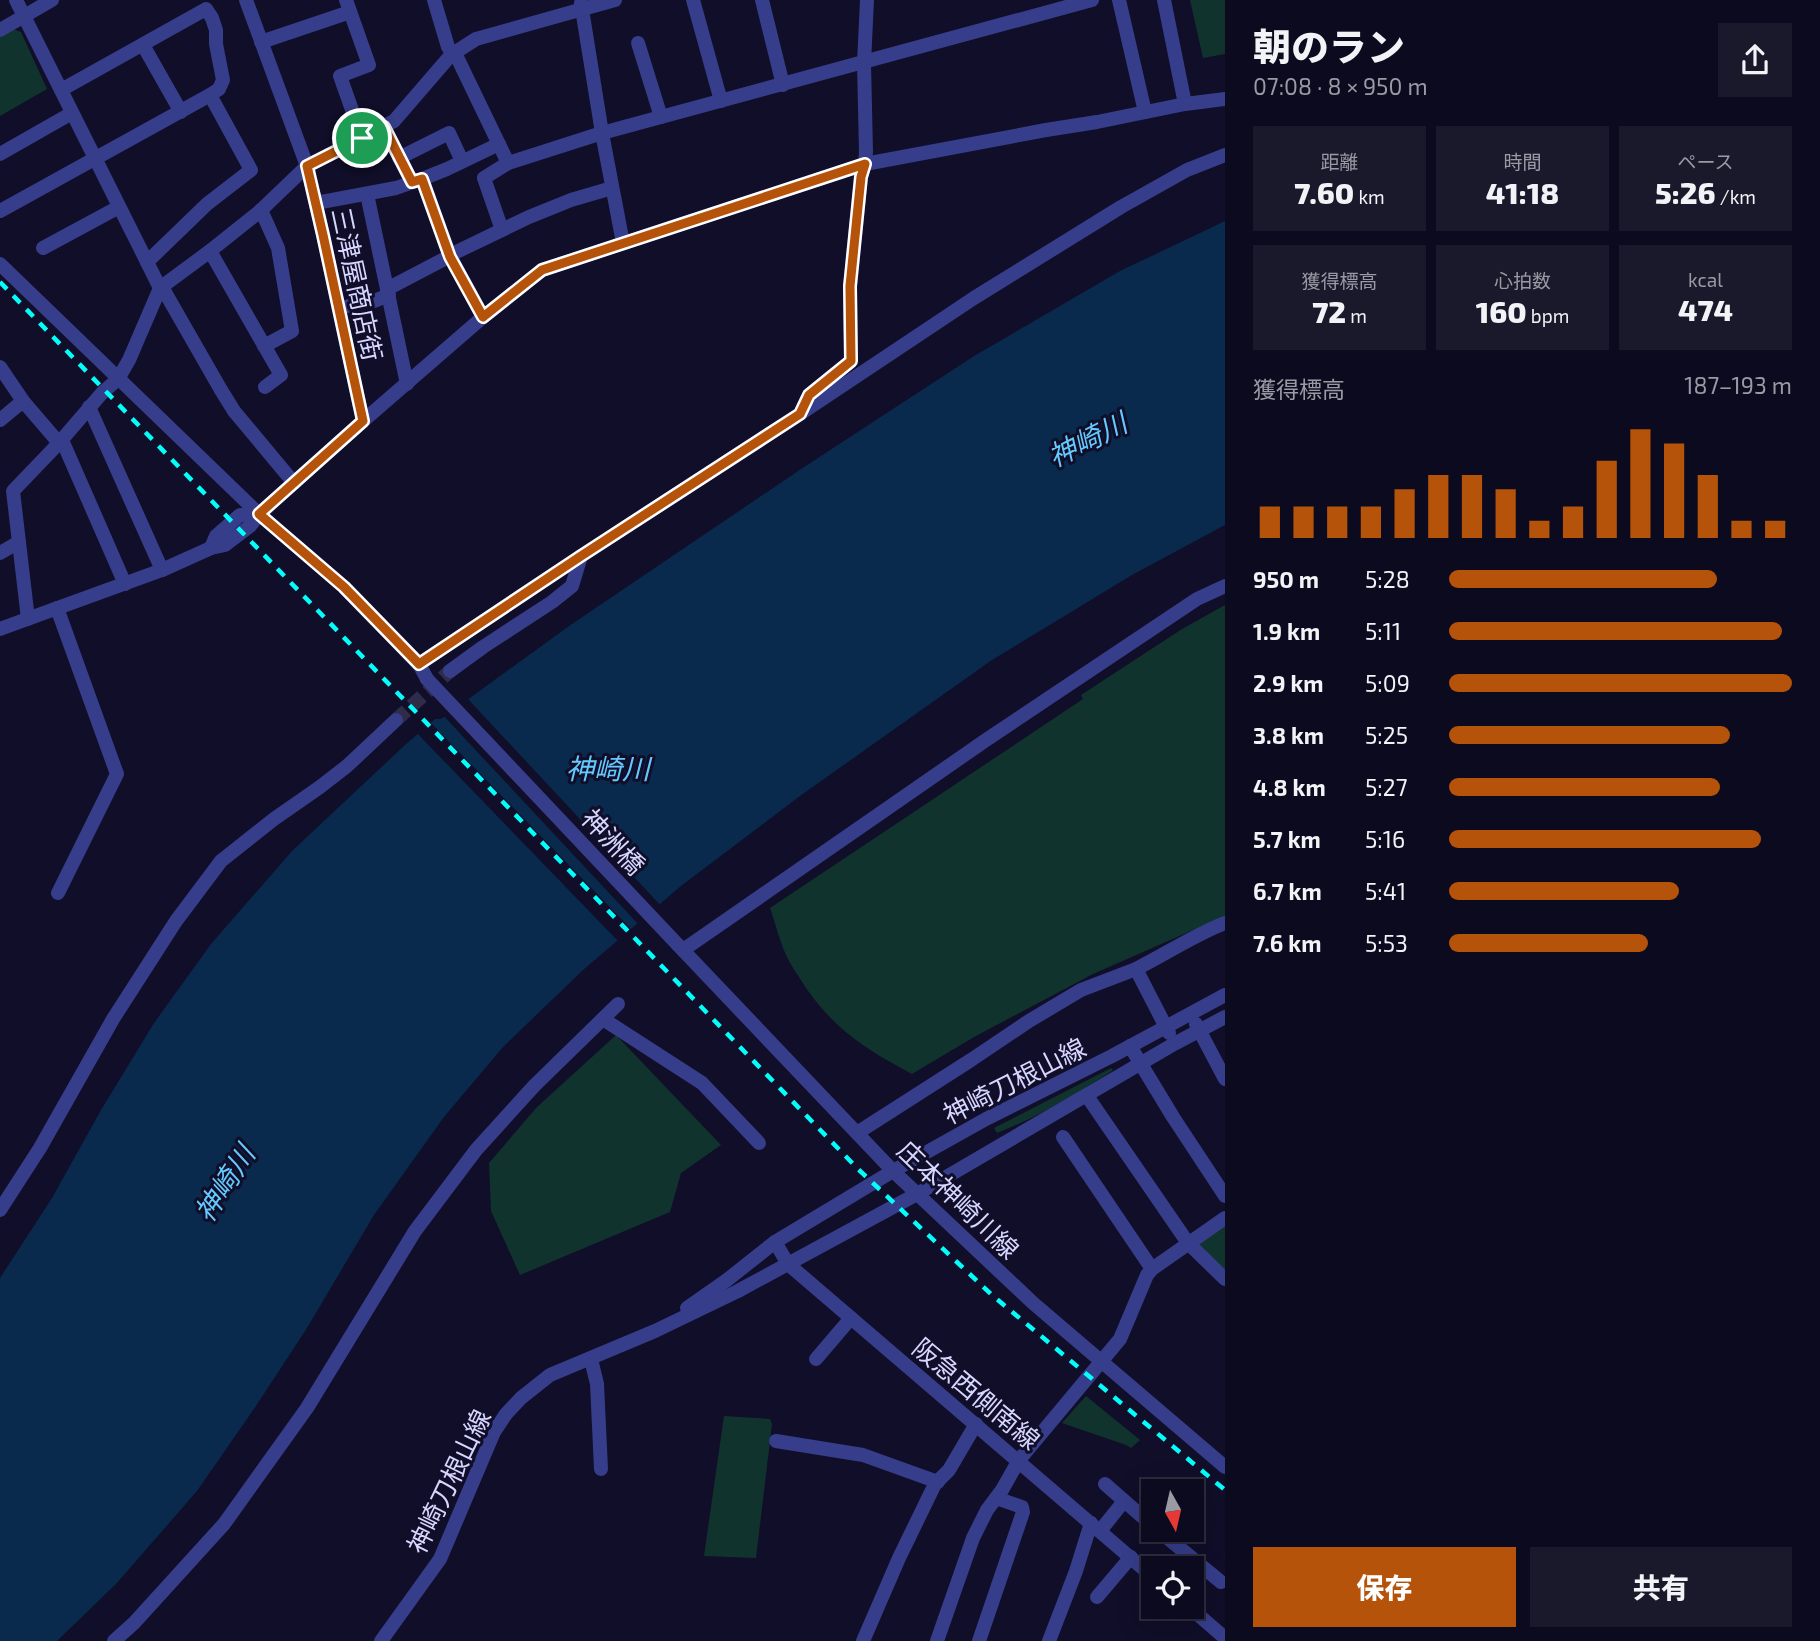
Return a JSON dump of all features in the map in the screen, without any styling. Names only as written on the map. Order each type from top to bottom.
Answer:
[{"type":"street","points":[[16,0],[161,288],[234,411],[294,483]]},
{"type":"street","points":[[0,30],[52,0]]},
{"type":"street","name":"三津屋商店街","points":[[246,0],[307,166],[363,421]]},
{"type":"street","points":[[434,0],[448,47],[454,54],[508,163]]},
{"type":"street","points":[[28,619],[13,491],[118,379],[130,360],[161,288],[261,210],[307,166],[394,121],[450,55],[476,39],[581,4],[615,0]]},
{"type":"street","points":[[692,0],[721,101]]},
{"type":"street","points":[[762,0],[783,85]]},
{"type":"street","points":[[800,414],[809,395],[851,361],[850,286],[861,177],[865,164],[864,62],[867,0]]},
{"type":"street","points":[[502,230],[484,178],[508,163],[602,133],[1091,0]]},
{"type":"street","points":[[1119,0],[1145,112]]},
{"type":"street","points":[[1164,0],[1185,104]]},
{"type":"street","points":[[581,4],[623,243]]},
{"type":"street","points":[[261,42],[348,6],[369,65],[340,76],[362,138]]},
{"type":"street","points":[[0,211],[219,89],[223,80],[212,18],[206,9],[61,90]]},
{"type":"street","points":[[638,43],[661,117]]},
{"type":"street","points":[[143,45],[181,111]]},
{"type":"street","points":[[147,262],[207,204],[251,170],[210,95]]},
{"type":"street","points":[[0,629],[225,545],[250,526],[259,514],[363,421],[483,317],[542,270],[865,164],[1185,104],[1225,99]]},
{"type":"street","points":[[0,154],[72,113]]},
{"type":"street","points":[[384,127],[399,158],[417,180],[450,256],[483,317]]},
{"type":"street","points":[[399,158],[449,133],[463,161]]},
{"type":"street","points":[[316,203],[396,188],[499,144]]},
{"type":"street","points":[[419,664],[974,298],[1186,170],[1225,155]]},
{"type":"street","points":[[339,308],[374,300],[450,256],[529,217],[612,188]]},
{"type":"street","points":[[367,194],[407,384]]},
{"type":"street","points":[[43,248],[119,207]]},
{"type":"street","points":[[261,210],[278,248],[292,331],[264,346]]},
{"type":"street","points":[[210,251],[281,375],[265,387]]},
{"type":"street","name":"神洲橋","points":[[0,264],[259,514],[344,587],[419,664],[427,679],[680,948]]},
{"type":"street","points":[[0,367],[23,401],[61,442],[125,584]]},
{"type":"street","points":[[0,419],[23,401]]},
{"type":"street","points":[[89,407],[162,570]]},
{"type":"street","points":[[0,553],[19,542]]},
{"type":"street","points":[[450,671],[572,586],[581,556]]},
{"type":"street","points":[[680,948],[693,942],[986,740],[1198,599],[1225,586]]},
{"type":"street","points":[[57,608],[117,774],[58,893]]},
{"type":"street","points":[[0,1210],[40,1148],[120,1008],[176,921],[221,861],[347,766],[396,720]]},
{"type":"street","points":[[857,1133],[1081,990],[1136,969],[1202,932],[1225,923]]},
{"type":"street","name":"庄本神崎川線","points":[[680,948],[917,1194],[1033,1303],[1225,1466]]},
{"type":"street","points":[[1136,969],[1174,1044]]},
{"type":"street","name":"神崎刀根山線","points":[[655,1331],[775,1242],[893,1171],[986,1119],[1225,995]]},
{"type":"street","points":[[114,1641],[134,1623],[224,1524],[307,1408],[415,1231],[476,1150],[534,1086],[618,1004]]},
{"type":"street","points":[[1191,1013],[1225,1079]]},
{"type":"street","name":"神崎刀根山線","points":[[381,1641],[440,1559],[494,1432],[521,1398],[550,1375],[655,1331],[738,1291],[917,1194],[1225,1017]]},
{"type":"street","points":[[603,1018],[702,1083],[759,1143]]},
{"type":"street","points":[[1130,1046],[1225,1196]]},
{"type":"street","points":[[1087,1096],[1188,1243],[1225,1279]]},
{"type":"street","points":[[1063,1137],[1152,1269]]},
{"type":"street","points":[[937,1641],[973,1538],[986,1510],[1002,1490],[1019,1460],[1120,1339],[1152,1269],[1225,1218]]},
{"type":"street","name":"阪急西側南線","points":[[775,1242],[788,1264],[1141,1566]]},
{"type":"street","points":[[816,1359],[851,1318]]},
{"type":"street","points":[[591,1359],[597,1384],[601,1469]]},
{"type":"street","points":[[863,1641],[938,1482],[949,1470],[976,1424]]},
{"type":"street","points":[[776,1441],[863,1455],[938,1482]]},
{"type":"street","points":[[1105,1484],[1141,1515]]},
{"type":"street","points":[[979,1641],[1023,1512],[1022,1507],[996,1498]]},
{"type":"street","points":[[1049,1641],[1096,1527],[1124,1501]]},
{"type":"street","points":[[1173,1542],[1221,1582]]},
{"type":"street","points":[[1097,1597],[1131,1557]]},
{"type":"street","points":[[1203,1619],[1225,1638]]},
{"type":"green space","points":[[1190,0],[1225,0],[1225,54],[1203,58]]},
{"type":"green space","points":[[11,28],[21,32],[47,89],[0,116],[0,34]]},
{"type":"green space","points":[[1225,605],[1225,916],[1093,974],[974,1037],[912,1074],[848,1034],[822,1009],[790,964],[770,908],[1083,699],[1081,695],[1182,629]]},
{"type":"green space","points":[[616,1035],[721,1145],[681,1173],[670,1212],[520,1275],[491,1211],[489,1163],[536,1108]]},
{"type":"green space","points":[[1111,1068],[1112,1071],[1042,1113],[997,1133],[994,1128]]},
{"type":"green space","points":[[1225,1222],[1225,1273],[1195,1244]]},
{"type":"green space","points":[[1086,1396],[1140,1440],[1131,1448],[1062,1423]]},
{"type":"green space","points":[[724,1416],[770,1419],[772,1424],[756,1558],[704,1556]]},
{"type":"water","name":"神崎川","points":[[1225,221],[1225,525],[1132,575],[992,660],[800,796],[681,886],[582,971],[503,1047],[444,1117],[374,1215],[307,1328],[197,1491],[116,1584],[57,1641],[0,1641],[0,1278],[52,1198],[154,1023],[211,944],[292,851],[435,719],[441,719],[569,626],[974,356],[1120,271]]},
{"type":"pier","points":[[466,697],[662,907],[640,926],[442,714]]},
{"type":"pier","points":[[428,720],[633,931],[620,943],[415,731]]},
{"type":"tunnel","points":[[396,720],[450,671]]},
{"type":"railway","points":[[0,282],[858,1169],[992,1295],[1225,1490]]},
{"type":"route","points":[[384,127],[412,182],[422,179],[450,257],[483,317],[542,270],[865,164],[861,177],[850,286],[851,361],[809,395],[800,414],[419,664],[344,587],[259,514],[363,421],[307,166],[362,138],[384,127]]}]
